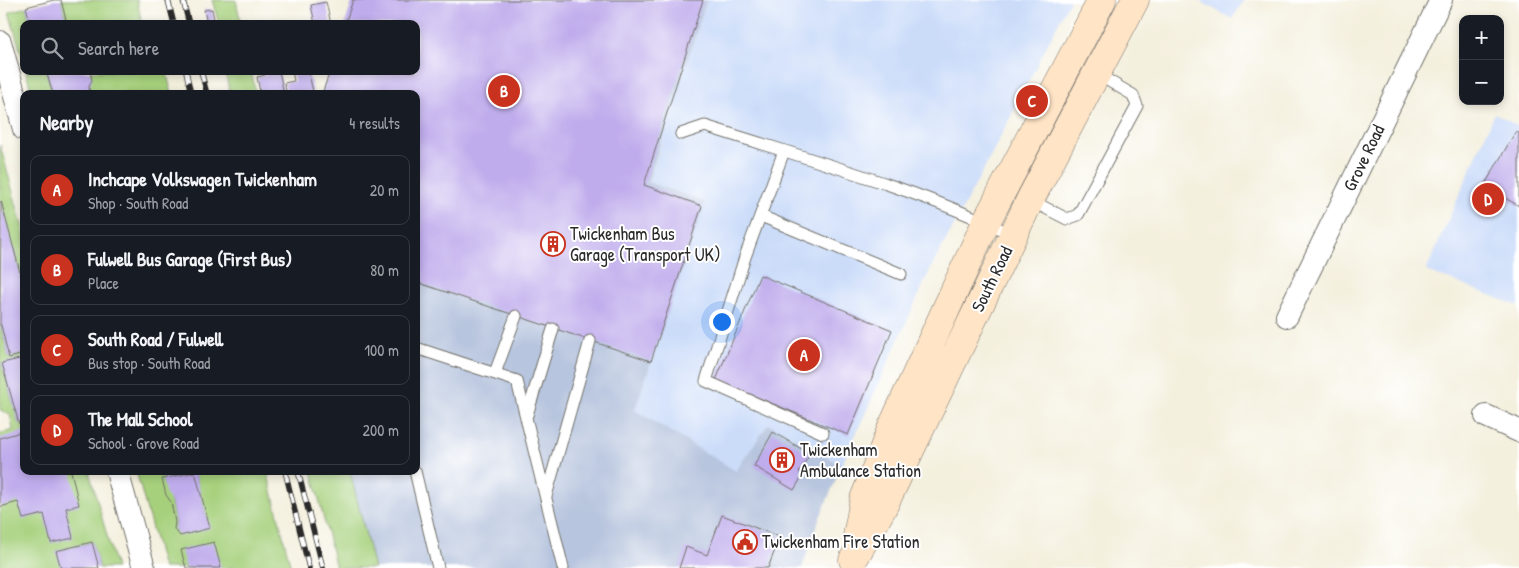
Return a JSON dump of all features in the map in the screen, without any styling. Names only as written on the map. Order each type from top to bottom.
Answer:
[{"type":"main road","name":"South Road","points":[[851,564],[864,500],[892,428],[986,222],[1102,0]]},
{"type":"main road","name":"South Road","points":[[851,564],[883,507],[1030,200],[1135,0]]},
{"type":"street","name":"Grove Road","points":[[1288,316],[1441,0]]},
{"type":"street","points":[[0,42],[20,115]]},
{"type":"street","points":[[1486,416],[1519,431]]},
{"type":"street","points":[[118,475],[144,568]]},
{"type":"lane","points":[[1030,200],[1067,219],[1078,215],[1137,106],[1133,95],[1097,74]]},
{"type":"lane","points":[[681,134],[705,126],[899,188],[986,222],[1013,236]]},
{"type":"lane","points":[[784,151],[745,257],[706,381],[823,433]]},
{"type":"lane","points":[[760,216],[901,274]]},
{"type":"lane","points":[[495,373],[516,316]]},
{"type":"lane","points":[[526,416],[553,328]]},
{"type":"lane","points":[[546,497],[590,341]]},
{"type":"lane","points":[[420,349],[517,381],[563,568]]},
{"type":"lane","points":[[417,475],[438,568]]},
{"type":"shaded area","points":[[353,0],[707,0],[648,182],[705,202],[635,410],[736,471],[768,424],[842,465],[816,527],[802,568],[374,568],[351,475],[420,475],[420,90],[322,90],[328,75],[420,75],[420,20],[346,20]]},
{"type":"shaded area","points":[[707,0],[1070,0],[930,270],[842,465],[768,424],[736,472],[635,410],[704,202],[648,183]]},
{"type":"shaded area","points":[[1198,0],[1244,0],[1232,19]]},
{"type":"shaded area","points":[[1495,113],[1519,127],[1519,306],[1426,271]]},
{"type":"green space","points":[[61,0],[137,0],[141,20],[66,20]]},
{"type":"green space","points":[[212,0],[236,0],[240,20],[218,20]]},
{"type":"green space","points":[[26,7],[30,20],[20,20],[20,49],[9,12]]},
{"type":"green space","points":[[27,75],[47,75],[52,90],[31,90]]},
{"type":"green space","points":[[91,75],[167,75],[171,90],[89,90]]},
{"type":"green space","points":[[226,75],[252,75],[255,90],[229,90]]},
{"type":"green space","points":[[0,145],[20,218],[20,272],[0,199]]},
{"type":"green space","points":[[1,325],[9,358],[20,355],[20,359],[2,364],[20,424],[20,475],[90,475],[116,568],[99,568],[92,542],[57,551],[61,568],[0,568],[0,434],[13,430],[10,414],[0,410]]},
{"type":"green space","points":[[137,475],[181,475],[162,479],[171,502],[175,522],[174,529],[180,535],[200,494],[196,475],[268,475],[291,568],[163,568]]},
{"type":"green space","points":[[313,475],[351,475],[374,568],[336,568]]},
{"type":"building","points":[[61,0],[66,20],[30,20],[26,7]]},
{"type":"building","points":[[353,0],[703,0],[644,185],[702,206],[651,361],[420,283],[420,90],[323,90],[329,75],[420,75],[420,20],[346,20]]},
{"type":"building","points":[[326,2],[330,20],[314,20],[311,5]]},
{"type":"building","points":[[212,9],[214,20],[206,20],[204,10]]},
{"type":"building","points":[[47,75],[91,75],[92,80],[89,90],[52,90]]},
{"type":"building","points":[[280,75],[283,90],[260,90],[257,77]]},
{"type":"building","points":[[293,75],[309,75],[313,90],[286,90],[284,83],[294,81]]},
{"type":"building","points":[[1516,131],[1519,133],[1519,206],[1484,186]]},
{"type":"building","points":[[1,201],[20,272],[20,355],[9,358],[0,325]]},
{"type":"building","points":[[760,275],[892,330],[848,435],[716,380]]},
{"type":"building","points":[[20,359],[20,424],[19,424],[2,363]]},
{"type":"building","points":[[20,432],[20,475],[72,475],[79,505],[66,508],[73,538],[51,543],[44,514],[23,519],[18,502],[0,507],[0,438]]},
{"type":"building","name":"Twickenham Ambulance Station","points":[[773,432],[810,454],[799,472],[803,475],[794,490],[754,466]]},
{"type":"building","points":[[181,475],[196,475],[210,528],[180,536],[174,529],[175,522],[171,502],[166,495],[162,479]]},
{"type":"building","name":"Twickenham Fire Station","points":[[722,515],[780,537],[768,568],[679,568],[686,547],[707,555]]},
{"type":"building","points":[[92,542],[99,568],[61,568],[56,551]]},
{"type":"building","points":[[214,542],[221,568],[186,568],[181,550]]},
{"type":"railway","points":[[168,0],[173,20]]},
{"type":"railway","points":[[183,0],[188,20]]},
{"type":"railway","points":[[187,75],[190,90]]},
{"type":"railway","points":[[202,75],[206,90]]},
{"type":"railway","points":[[286,475],[309,568]]},
{"type":"railway","points":[[299,475],[323,568]]},
{"type":"place","name":"Fulwell Bus Garage (First Bus)","points":[[504,91]]},
{"type":"place","name":"South Road / Fulwell","points":[[1032,101]]},
{"type":"place","name":"The Mall School","points":[[1488,199]]},
{"type":"place","name":"Twickenham Bus Garage (Transport UK)","points":[[553,244]]},
{"type":"place","name":"Inchcape Volkswagen Twickenham","points":[[804,355]]},
{"type":"place","name":"Twickenham Ambulance Station","points":[[782,460]]},
{"type":"place","name":"Twickenham Fire Station","points":[[745,542]]}]
